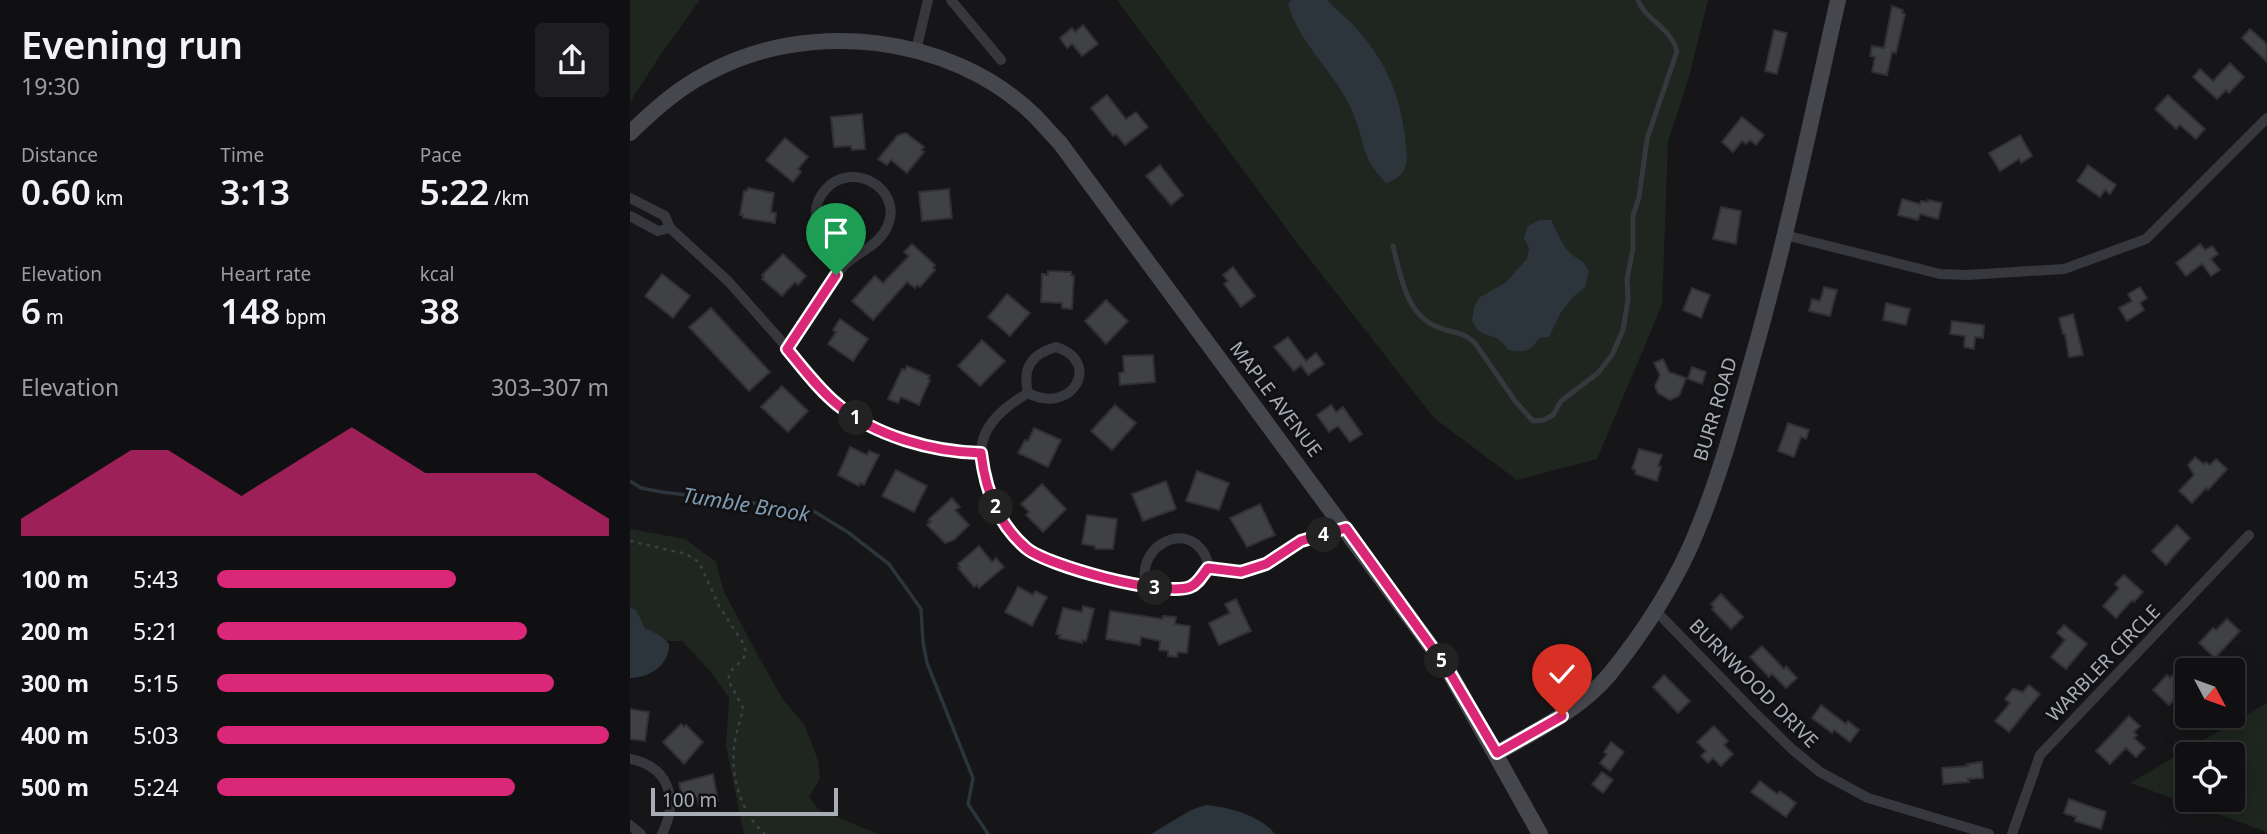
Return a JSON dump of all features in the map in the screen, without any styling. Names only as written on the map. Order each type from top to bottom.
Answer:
[{"type":"street","points":[[916,50],[928,0]]},
{"type":"street","points":[[951,0],[1001,60]]},
{"type":"street","name":"BURR ROAD","points":[[1497,753],[1562,716],[1589,695],[1608,675],[1655,610],[1679,570],[1699,527],[1733,428],[1785,235],[1838,0]]},
{"type":"street","name":"MAPLE AVENUE","points":[[630,133],[661,104],[705,74],[743,57],[785,45],[854,40],[916,50],[966,69],[1002,90],[1034,114],[1051,133],[1346,528],[1447,668],[1540,834]]},
{"type":"street","points":[[1785,235],[1940,274],[2064,269],[2146,239],[2267,118]]},
{"type":"street","points":[[787,349],[836,275],[848,262],[882,237],[889,222],[890,206],[882,189],[857,175],[842,178],[828,187],[818,200],[815,215],[819,230],[829,245],[848,262]]},
{"type":"street","points":[[630,198],[665,216],[670,228],[728,281],[838,405],[873,428],[937,447],[981,453]]},
{"type":"street","points":[[630,216],[658,231],[670,228]]},
{"type":"street","points":[[1056,347],[1068,351],[1076,359],[1078,382],[1073,392],[1050,399],[1038,398],[1028,393],[1025,377],[1028,363],[1035,356],[1056,347]]},
{"type":"street","points":[[1028,393],[992,421],[982,439],[983,472],[998,513],[1014,537],[1039,558],[1073,569],[1163,590],[1191,587],[1208,568],[1207,558],[1198,545],[1175,537],[1161,543],[1147,560],[1143,575],[1147,586]]},
{"type":"street","name":"WARBLER CIRCLE","points":[[2012,834],[2040,755],[2249,534]]},
{"type":"street","name":"BURNWOOD DRIVE","points":[[1655,610],[1793,751],[1821,772],[1868,798],[1989,834]]},
{"type":"street","points":[[630,759],[648,764],[664,781],[672,802],[662,834]]},
{"type":"street","points":[[630,825],[641,834]]},
{"type":"lane","points":[[1393,246],[1411,306],[1426,321],[1440,328],[1467,334],[1514,401],[1533,421],[1544,420],[1553,415],[1561,401],[1598,373],[1612,355],[1623,330],[1628,300],[1627,279],[1633,249],[1633,216],[1639,197],[1647,139],[1677,51],[1673,37],[1641,7],[1638,0]]},
{"type":"lane","points":[[1208,568],[1241,572],[1266,564],[1301,541],[1346,528]]},
{"type":"path","points":[[630,541],[687,554],[699,562],[719,606],[743,643],[746,652],[730,672],[728,680],[743,708],[735,739],[733,769],[747,809],[765,834]]},
{"type":"shaded area","points":[[630,0],[700,0],[630,102]]},
{"type":"shaded area","points":[[1117,0],[1708,0],[1689,77],[1668,142],[1662,305],[1597,459],[1517,480],[1434,418],[1301,248]]},
{"type":"shaded area","points":[[1291,0],[1327,0],[1352,23],[1384,67],[1396,96],[1407,152],[1405,168],[1393,180],[1386,183],[1369,160],[1350,105],[1302,35],[1288,4]]},
{"type":"shaded area","points":[[1539,220],[1551,220],[1565,248],[1584,263],[1589,271],[1585,287],[1560,314],[1549,337],[1539,338],[1526,350],[1508,350],[1497,339],[1477,329],[1472,321],[1474,307],[1480,297],[1505,283],[1527,259],[1529,248],[1524,238],[1528,226]]},
{"type":"shaded area","points":[[630,529],[685,539],[716,562],[724,592],[759,657],[783,700],[804,724],[818,760],[820,779],[809,797],[818,809],[878,834],[744,834],[726,746],[729,698],[711,672],[682,641],[665,641],[647,629],[630,607]]},
{"type":"shaded area","points":[[630,607],[636,610],[645,628],[661,636],[669,644],[662,664],[645,676],[630,678]]},
{"type":"shaded area","points":[[2267,703],[2267,832],[2211,812],[2245,812],[2245,742],[2200,742],[2224,728],[2245,728],[2245,716]]},
{"type":"shaded area","points":[[2175,757],[2175,799],[2130,783]]},
{"type":"shaded area","points":[[1206,805],[1244,814],[1262,822],[1275,834],[1151,834],[1191,810]]},
{"type":"building","points":[[1892,6],[1903,10],[1902,13],[1905,14],[1896,53],[1892,52],[1887,75],[1872,72],[1875,57],[1870,56],[1872,46],[1884,48]]},
{"type":"building","points":[[1083,25],[1098,44],[1082,56],[1072,44],[1067,48],[1060,38],[1072,28],[1075,32]]},
{"type":"building","points":[[2250,29],[2267,44],[2267,62],[2242,38]]},
{"type":"building","points":[[1774,30],[1787,33],[1777,74],[1765,71]]},
{"type":"building","points":[[2230,63],[2244,77],[2229,93],[2226,90],[2217,99],[2193,77],[2200,69],[2213,81]]},
{"type":"building","points":[[1107,95],[1126,119],[1136,112],[1148,127],[1125,145],[1116,134],[1113,136],[1091,108]]},
{"type":"building","points":[[2168,95],[2205,129],[2196,139],[2180,125],[2176,129],[2155,109]]},
{"type":"building","points":[[862,114],[865,149],[834,147],[831,117]]},
{"type":"building","points":[[1742,117],[1764,135],[1756,145],[1750,140],[1746,144],[1742,141],[1733,152],[1722,142]]},
{"type":"building","points":[[906,133],[924,147],[921,150],[924,152],[907,173],[891,160],[887,165],[878,159],[898,135]]},
{"type":"building","points":[[2020,135],[2032,156],[2021,163],[2019,159],[2000,171],[1989,153]]},
{"type":"building","points":[[785,138],[808,157],[798,169],[801,172],[793,182],[766,160]]},
{"type":"building","points":[[1160,165],[1183,195],[1171,205],[1146,176]]},
{"type":"building","points":[[2088,165],[2116,185],[2110,194],[2105,190],[2100,197],[2077,181]]},
{"type":"building","points":[[748,188],[774,193],[771,212],[776,213],[775,223],[743,218],[743,215],[740,215],[744,191]]},
{"type":"building","points":[[949,189],[952,218],[922,221],[919,192]]},
{"type":"building","points":[[1902,199],[1920,204],[1921,201],[1928,200],[1942,203],[1938,219],[1920,214],[1918,220],[1898,215]]},
{"type":"building","points":[[1721,207],[1741,211],[1736,244],[1713,239]]},
{"type":"building","points":[[912,244],[935,265],[935,270],[920,287],[917,285],[915,288],[907,282],[873,320],[852,301],[875,276],[883,283],[909,256],[904,252]]},
{"type":"building","points":[[2200,244],[2205,250],[2212,246],[2218,254],[2211,259],[2220,270],[2211,276],[2202,264],[2186,276],[2176,263]]},
{"type":"building","points":[[783,254],[806,276],[798,285],[795,282],[782,296],[762,279],[762,275]]},
{"type":"building","points":[[1233,267],[1255,296],[1241,307],[1224,284],[1228,281],[1223,275]]},
{"type":"building","points":[[1048,271],[1071,272],[1074,276],[1072,309],[1062,308],[1062,303],[1041,302],[1042,274],[1048,275]]},
{"type":"building","points":[[662,274],[690,296],[673,318],[645,296]]},
{"type":"building","points":[[1824,287],[1837,290],[1830,316],[1809,311],[1812,299],[1820,301]]},
{"type":"building","points":[[2140,287],[2147,298],[2140,303],[2144,310],[2127,321],[2119,308],[2132,301],[2128,294]]},
{"type":"building","points":[[1692,288],[1710,295],[1701,318],[1683,310]]},
{"type":"building","points":[[1007,294],[1030,313],[1010,336],[988,317]]},
{"type":"building","points":[[1106,300],[1128,321],[1106,344],[1085,321]]},
{"type":"building","points":[[1886,303],[1910,309],[1906,325],[1883,320]]},
{"type":"building","points":[[711,308],[770,372],[749,391],[689,327]]},
{"type":"building","points":[[2073,314],[2083,355],[2069,357],[2059,318]]},
{"type":"building","points":[[840,319],[868,339],[853,361],[828,344]]},
{"type":"building","points":[[1952,321],[1984,325],[1983,338],[1975,337],[1974,349],[1964,347],[1965,336],[1950,334]]},
{"type":"building","points":[[1288,337],[1306,361],[1316,353],[1324,364],[1308,375],[1301,365],[1294,371],[1274,347]]},
{"type":"building","points":[[982,340],[1005,361],[980,386],[958,366]]},
{"type":"building","points":[[1153,355],[1155,382],[1120,385],[1119,373],[1124,372],[1123,356]]},
{"type":"building","points":[[1663,359],[1669,372],[1686,378],[1679,396],[1670,400],[1658,393],[1655,386],[1660,375],[1654,363]]},
{"type":"building","points":[[907,366],[930,376],[919,405],[901,397],[898,403],[888,399],[902,369],[905,370]]},
{"type":"building","points":[[1692,367],[1706,372],[1702,384],[1688,379]]},
{"type":"building","points":[[782,386],[808,411],[788,432],[761,407]]},
{"type":"building","points":[[1115,405],[1136,423],[1112,450],[1091,431]]},
{"type":"building","points":[[1331,405],[1336,412],[1343,407],[1362,434],[1350,442],[1338,426],[1329,432],[1317,415]]},
{"type":"building","points":[[1788,423],[1809,430],[1806,439],[1801,437],[1794,457],[1778,451]]},
{"type":"building","points":[[1034,428],[1061,440],[1048,467],[1018,453]]},
{"type":"building","points":[[850,447],[867,455],[869,451],[879,455],[864,485],[860,483],[859,486],[838,475]]},
{"type":"building","points":[[1639,449],[1662,455],[1657,481],[1635,474],[1636,470],[1632,469]]},
{"type":"building","points":[[2195,457],[2210,465],[2216,459],[2227,469],[2192,503],[2179,491],[2194,475],[2188,465]]},
{"type":"building","points":[[896,470],[927,486],[914,512],[882,496]]},
{"type":"building","points":[[1197,471],[1229,483],[1219,510],[1186,501]]},
{"type":"building","points":[[1166,481],[1176,509],[1143,521],[1132,494]]},
{"type":"building","points":[[1042,484],[1066,509],[1043,532],[1026,515],[1029,512],[1021,504]]},
{"type":"building","points":[[952,498],[960,507],[955,510],[969,525],[954,540],[945,543],[927,525],[931,521],[928,520]]},
{"type":"building","points":[[1260,504],[1275,535],[1247,547],[1230,518]]},
{"type":"building","points":[[1087,515],[1117,519],[1113,549],[1095,549],[1095,546],[1082,544]]},
{"type":"building","points":[[2177,525],[2190,538],[2166,565],[2152,551]]},
{"type":"building","points":[[979,546],[992,562],[996,558],[1004,567],[979,588],[977,585],[974,587],[958,568],[958,564]]},
{"type":"building","points":[[2124,575],[2143,592],[2116,618],[2103,606],[2119,588],[2115,584]]},
{"type":"building","points":[[1018,587],[1033,595],[1035,591],[1047,597],[1032,626],[1005,612]]},
{"type":"building","points":[[1721,594],[1743,617],[1731,629],[1712,609],[1714,607],[1711,604]]},
{"type":"building","points":[[1236,599],[1251,631],[1219,645],[1209,623],[1230,613],[1225,604]]},
{"type":"building","points":[[1083,606],[1094,609],[1086,641],[1082,640],[1082,643],[1059,638],[1060,635],[1056,634],[1063,608],[1082,612]]},
{"type":"building","points":[[1110,611],[1162,619],[1163,616],[1176,617],[1175,624],[1190,626],[1187,653],[1178,652],[1177,657],[1168,656],[1168,651],[1159,650],[1160,641],[1141,637],[1140,645],[1106,639]]},
{"type":"building","points":[[2227,619],[2240,631],[2215,658],[2199,643],[2213,628],[2216,630]]},
{"type":"building","points":[[2064,625],[2087,644],[2066,669],[2051,657],[2065,640],[2057,633]]},
{"type":"building","points":[[1762,646],[1784,669],[1786,666],[1797,678],[1786,688],[1772,674],[1769,677],[1750,657]]},
{"type":"building","points":[[2175,672],[2175,699],[2169,705],[2153,690],[2167,675],[2170,678]]},
{"type":"building","points":[[1664,675],[1690,701],[1678,713],[1653,687]]},
{"type":"building","points":[[2029,685],[2040,694],[2009,732],[1995,721],[2010,703],[2005,699],[2013,689],[2023,692]]},
{"type":"building","points":[[1821,705],[1846,724],[1848,721],[1859,730],[1850,742],[1812,718]]},
{"type":"building","points":[[630,709],[649,712],[645,741],[630,739]]},
{"type":"building","points":[[2129,716],[2140,726],[2134,732],[2137,735],[2134,738],[2145,748],[2136,757],[2126,748],[2110,764],[2096,751]]},
{"type":"building","points":[[681,724],[684,727],[686,725],[703,742],[684,764],[663,742]]},
{"type":"building","points":[[1714,726],[1728,741],[1724,745],[1733,754],[1721,766],[1713,758],[1708,763],[1701,756],[1706,751],[1697,742]]},
{"type":"building","points":[[1611,742],[1624,752],[1610,771],[1600,763]]},
{"type":"building","points":[[1982,762],[1983,778],[1943,784],[1942,768]]},
{"type":"building","points":[[1602,772],[1613,780],[1603,793],[1592,784]]},
{"type":"building","points":[[713,774],[718,801],[699,805],[697,798],[683,801],[679,783]]},
{"type":"building","points":[[1760,781],[1777,794],[1780,791],[1796,803],[1786,817],[1751,792]]},
{"type":"building","points":[[2069,799],[2106,812],[2101,829],[2075,821],[2076,817],[2064,813]]},
{"type":"waterway","name":"Tumble Brook","points":[[630,481],[641,488],[662,492],[812,510],[849,533],[889,564],[921,609],[927,663],[973,778],[968,804],[988,834]]},
{"type":"route","points":[[836,275],[787,349],[838,405],[873,428],[937,447],[981,453],[983,472],[998,513],[1014,537],[1039,558],[1126,582],[1163,590],[1175,589],[1191,587],[1208,568],[1241,572],[1266,564],[1301,541],[1346,528],[1447,668],[1497,753],[1562,716]]}]
